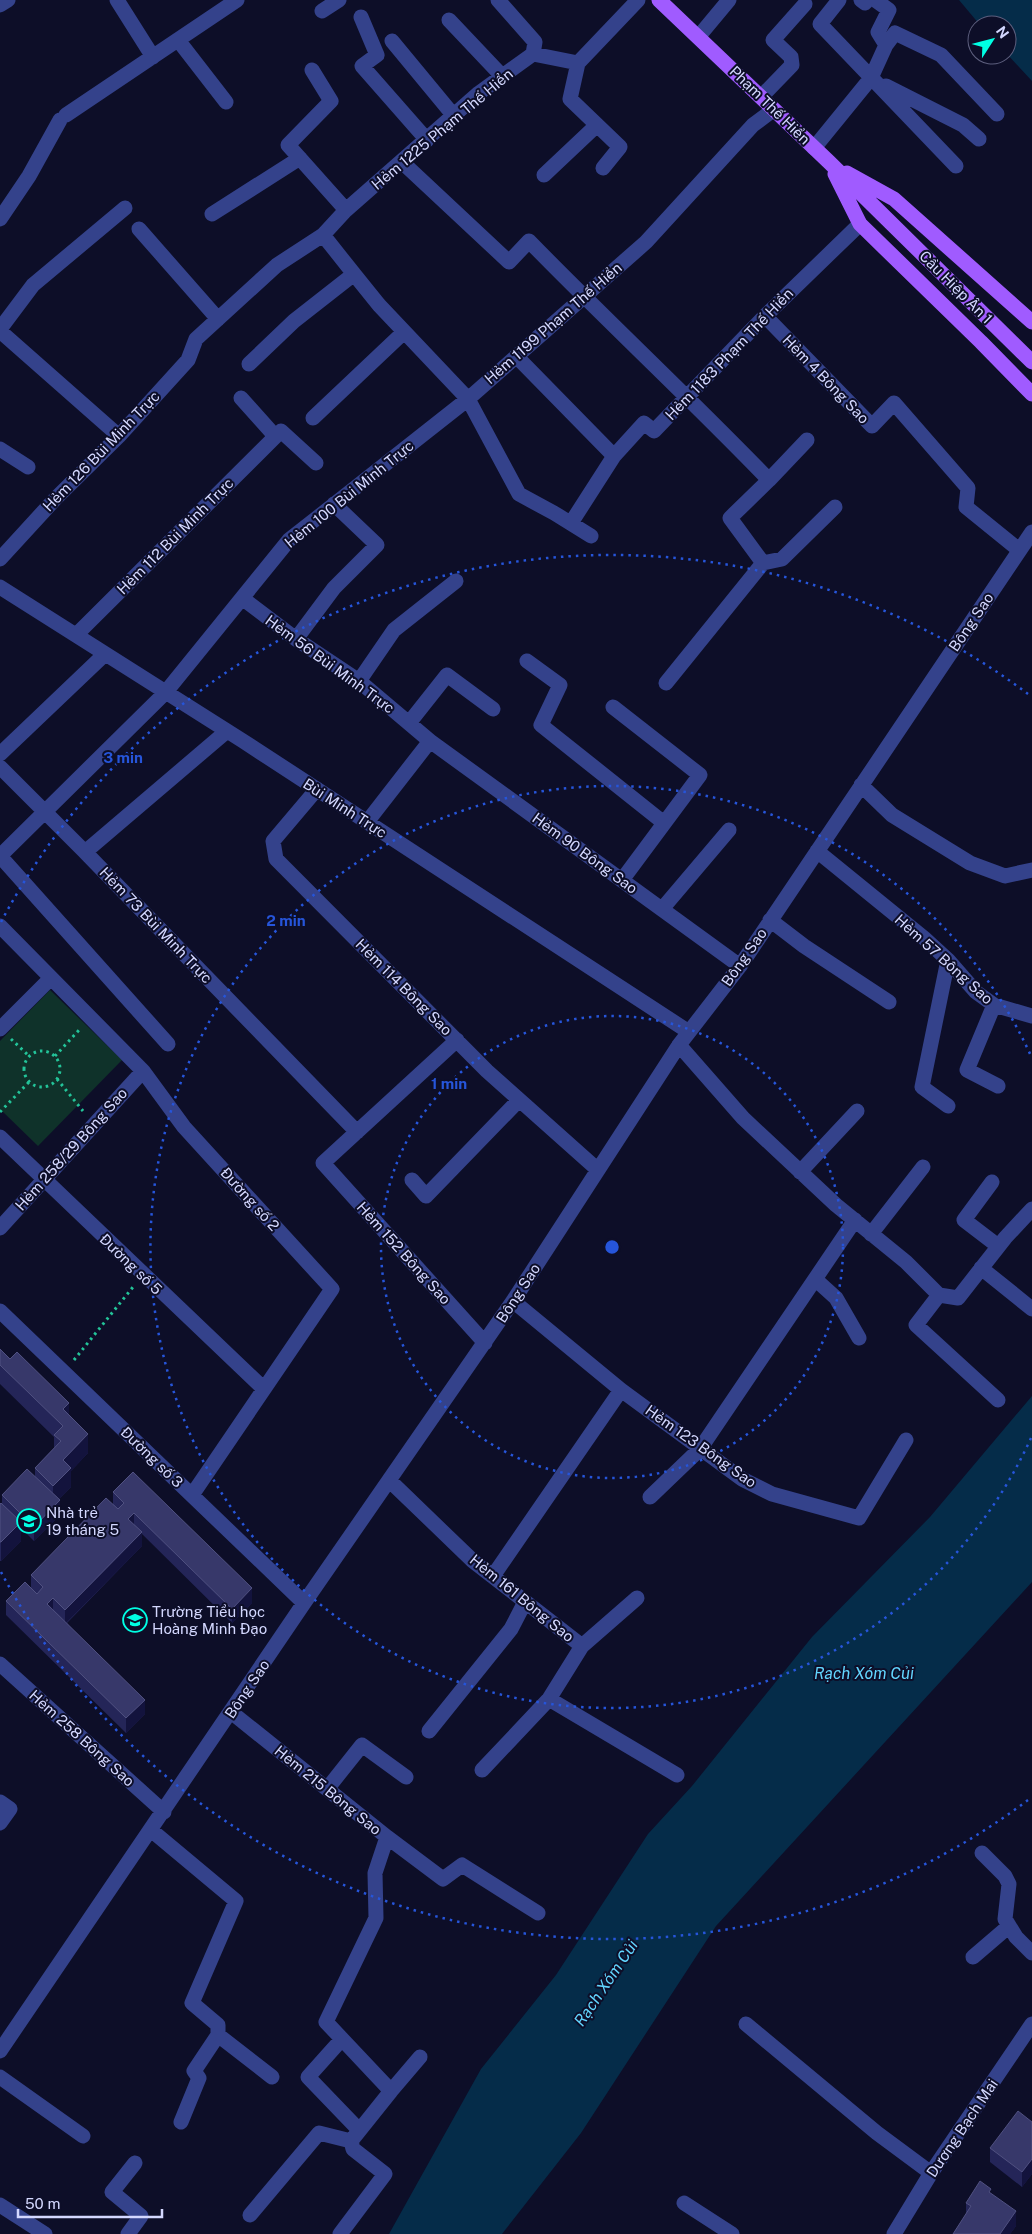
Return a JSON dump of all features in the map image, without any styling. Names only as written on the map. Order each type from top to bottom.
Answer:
[{"type":"main road","name":"Phạm Thế Hiển","points":[[659,0],[699,36],[879,212]]},
{"type":"main road","points":[[829,162],[860,224],[1032,394]]},
{"type":"main road","points":[[829,162],[894,199],[1032,322]]},
{"type":"main road","name":"Cầu Hiệp Ân 1","points":[[879,212],[1032,362]]},
{"type":"street","points":[[0,5],[8,0]]},
{"type":"street","points":[[117,0],[153,57]]},
{"type":"street","points":[[1,215],[29,176],[63,118],[237,0]]},
{"type":"street","points":[[322,11],[339,0]]},
{"type":"street","points":[[498,0],[535,42],[533,54],[578,63]]},
{"type":"street","points":[[603,168],[620,147],[570,99],[578,63],[638,0]]},
{"type":"street","points":[[699,36],[729,0]]},
{"type":"street","points":[[840,0],[820,24],[956,166]]},
{"type":"street","points":[[861,0],[865,3],[867,0]]},
{"type":"street","points":[[875,0],[889,10],[878,32],[886,45]]},
{"type":"street","points":[[761,97],[792,65],[791,57],[773,40],[805,4]]},
{"type":"street","points":[[361,17],[377,55],[362,66],[427,140]]},
{"type":"street","points":[[449,20],[502,76]]},
{"type":"street","points":[[814,148],[871,78],[886,45],[895,33],[941,55],[997,114]]},
{"type":"street","points":[[178,40],[226,102]]},
{"type":"street","points":[[392,41],[454,116]]},
{"type":"street","name":"Hẻm 1225 Phạm Thế Hiển","points":[[196,339],[277,265],[323,235],[346,210],[454,116],[502,76],[533,54]]},
{"type":"street","points":[[312,70],[331,101],[288,144],[346,210]]},
{"type":"street","points":[[871,78],[963,125],[979,140]]},
{"type":"street","name":"Hẻm 1199 Phạm Thế Hiển","points":[[468,398],[646,242],[753,125],[773,110]]},
{"type":"street","points":[[544,175],[597,125]]},
{"type":"street","points":[[212,214],[300,158]]},
{"type":"street","points":[[402,162],[508,262],[530,241],[583,297],[688,397],[769,480]]},
{"type":"street","points":[[119,436],[0,330],[33,285],[125,208]]},
{"type":"street","name":"Hẻm 1183 Phạm Thế Hiển","points":[[571,523],[614,456],[644,423],[654,431],[765,316],[860,224]]},
{"type":"street","points":[[140,229],[218,319]]},
{"type":"street","points":[[323,235],[379,305],[468,398],[519,494],[591,536]]},
{"type":"street","points":[[249,364],[294,320],[354,274]]},
{"type":"street","name":"Hẻm 4 Bông Sao","points":[[765,316],[872,426],[894,403],[968,488],[966,507],[1019,550]]},
{"type":"street","points":[[313,418],[404,332]]},
{"type":"street","name":"Hẻm 126 Bùi Minh Trực","points":[[0,559],[55,499],[119,436],[188,360],[196,339]]},
{"type":"street","points":[[516,356],[614,456]]},
{"type":"street","points":[[241,398],[275,436],[280,431],[316,463]]},
{"type":"street","name":"Hẻm 100 Bùi Minh Trực","points":[[0,856],[166,693],[289,540],[468,398]]},
{"type":"street","name":"Hẻm 112 Bùi Minh Trực","points":[[76,635],[275,436]]},
{"type":"street","points":[[763,563],[730,518],[807,440]]},
{"type":"street","points":[[0,449],[28,467]]},
{"type":"street","points":[[296,639],[334,588],[377,545],[334,504]]},
{"type":"street","points":[[666,683],[763,563],[782,559],[835,507]]},
{"type":"street","name":"Bông Sao","points":[[0,2051],[164,1812],[304,1603],[513,1302],[679,1045],[740,966],[1032,532]]},
{"type":"street","points":[[358,681],[394,630],[456,581]]},
{"type":"street","name":"Bùi Minh Trực","points":[[0,587],[317,789],[689,1032]]},
{"type":"street","name":"Hẻm 56 Bùi Minh Trực","points":[[242,598],[296,639],[358,681],[430,741]]},
{"type":"street","points":[[0,754],[105,654]]},
{"type":"street","points":[[527,661],[560,685],[541,725],[664,823]]},
{"type":"street","points":[[409,723],[446,676],[493,709]]},
{"type":"street","points":[[613,707],[700,775],[622,880]]},
{"type":"street","points":[[85,852],[227,731]]},
{"type":"street","points":[[368,822],[430,741]]},
{"type":"street","name":"Hẻm 90 Bông Sao","points":[[430,741],[740,966]]},
{"type":"street","name":"Hẻm 73 Bùi Minh Trực","points":[[0,767],[357,1132]]},
{"type":"street","points":[[862,785],[892,815],[970,863],[1005,876],[1032,870]]},
{"type":"street","name":"Hẻm 114 Bông Sao","points":[[317,789],[273,841],[276,858],[457,1040],[519,1100],[598,1170]]},
{"type":"street","points":[[662,909],[729,830]]},
{"type":"street","name":"Hẻm 57 Bông Sao","points":[[816,851],[924,938],[948,960],[976,992],[994,1005],[1032,1016]]},
{"type":"street","points":[[0,856],[168,1044]]},
{"type":"street","points":[[770,920],[804,946],[888,1002]]},
{"type":"street","name":"Đường số 2","points":[[0,926],[143,1071],[184,1128],[332,1289],[192,1495]]},
{"type":"street","points":[[948,960],[922,1086],[948,1106]]},
{"type":"street","points":[[0,1029],[51,978]]},
{"type":"street","points":[[994,1005],[967,1070],[998,1086]]},
{"type":"street","points":[[357,1132],[457,1040]]},
{"type":"street","points":[[679,1045],[743,1118],[800,1172],[906,1262],[939,1295],[958,1298],[998,1246],[1032,1209]]},
{"type":"street","name":"Hẻm 258/29 Bông Sao","points":[[0,1228],[143,1071]]},
{"type":"street","points":[[412,1180],[426,1196],[519,1100]]},
{"type":"street","points":[[800,1172],[857,1111]]},
{"type":"street","name":"Hẻm 152 Bông Sao","points":[[357,1132],[323,1163],[485,1343]]},
{"type":"street","name":"Đường số 5","points":[[0,1137],[264,1389]]},
{"type":"street","points":[[871,1234],[923,1167]]},
{"type":"street","points":[[992,1182],[964,1220],[998,1246]]},
{"type":"street","points":[[650,1497],[700,1449],[855,1220]]},
{"type":"street","points":[[981,1268],[1032,1309]]},
{"type":"street","points":[[815,1279],[836,1298],[859,1338]]},
{"type":"street","points":[[939,1295],[916,1325],[998,1400]]},
{"type":"street","name":"Hẻm 123 Bông Sao","points":[[513,1302],[621,1390],[700,1449],[742,1479],[772,1494],[859,1518],[906,1440]]},
{"type":"street","name":"Đường số 3","points":[[0,1311],[304,1603]]},
{"type":"street","points":[[493,1576],[621,1390]]},
{"type":"street","name":"Hẻm 161 Bông Sao","points":[[389,1480],[473,1561],[582,1646],[548,1699],[482,1770]]},
{"type":"street","points":[[582,1646],[637,1598]]},
{"type":"street","points":[[429,1731],[511,1629],[525,1602]]},
{"type":"street","name":"Hẻm 258 Bông Sao","points":[[0,1664],[164,1812]]},
{"type":"street","points":[[548,1699],[677,1775]]},
{"type":"street","name":"Hẻm 215 Bông Sao","points":[[231,1712],[388,1837],[375,1873],[376,1918],[326,2022],[392,2091]]},
{"type":"street","points":[[327,1789],[362,1745],[406,1777]]},
{"type":"street","points":[[0,1802],[10,1809],[0,1823]]},
{"type":"street","points":[[151,1830],[236,1901],[192,2003],[218,2025],[218,2035],[194,2071],[199,2078],[181,2122]]},
{"type":"street","points":[[388,1837],[443,1879],[462,1865],[538,1913]]},
{"type":"street","points":[[982,1853],[1005,1876],[1009,1884],[1005,1919],[1008,1927],[1032,1953]]},
{"type":"street","points":[[973,1957],[1008,1927]]},
{"type":"street","points":[[746,2024],[876,2133],[931,2173]]},
{"type":"street","name":"Dương Bạch Mai","points":[[894,2234],[931,2173],[1032,2024]]},
{"type":"street","points":[[218,2035],[272,2077]]},
{"type":"street","points":[[342,2039],[308,2077],[355,2135]]},
{"type":"street","points":[[340,2234],[385,2174],[353,2149],[355,2135],[420,2057]]},
{"type":"street","points":[[0,2077],[83,2136]]},
{"type":"street","points":[[250,2215],[319,2133],[355,2135]]},
{"type":"street","points":[[128,2234],[141,2216],[112,2192],[135,2163]]},
{"type":"street","points":[[684,2203],[732,2234]]},
{"type":"street","points":[[0,2205],[44,2234]]},
{"type":"path","points":[[55,1056],[90,1017]]},
{"type":"path","points":[[0,1029],[29,1056]]},
{"type":"path","points":[[45,1050],[55,1056],[60,1067],[57,1079],[53,1084],[41,1087],[30,1082],[24,1072],[29,1056],[45,1050]]},
{"type":"path","points":[[57,1079],[94,1124]]},
{"type":"path","points":[[0,1112],[30,1082]]},
{"type":"path","points":[[64,1372],[143,1275]]},
{"type":"green space","points":[[50,990],[122,1060],[38,1146],[0,1109],[0,1041]]},
{"type":"water","points":[[959,0],[1032,0],[1032,81],[1017,65],[1017,15],[972,15]]},
{"type":"water","name":"Rạch Xóm Củi","points":[[1032,1396],[1032,1582],[716,1926],[581,2133],[502,2234],[389,2234],[481,2069],[556,1975],[648,1834],[692,1786],[812,1637],[930,1517]]},
{"type":"building","points":[[0,1349],[10,1359],[17,1352],[69,1403],[63,1409],[88,1434],[63,1460],[71,1468],[53,1486],[35,1468],[61,1441],[54,1435],[63,1426],[0,1365]]},
{"type":"building","points":[[27,1469],[60,1500],[34,1527],[2,1495]]},
{"type":"building","points":[[133,1472],[252,1588],[232,1609],[134,1513],[128,1519],[142,1532],[65,1610],[53,1598],[47,1604],[145,1700],[126,1718],[6,1601],[25,1582],[37,1594],[43,1587],[31,1575],[106,1498],[118,1509],[124,1503],[113,1492]]},
{"type":"building","points":[[0,1504],[21,1522],[0,1542]]},
{"type":"building","points":[[1018,2111],[1032,2122],[1032,2159],[1022,2172],[990,2148]]},
{"type":"building","points":[[980,2181],[991,2189],[989,2192],[1016,2211],[1000,2234],[953,2234],[971,2206],[966,2203]]},
{"type":"place","name":"Nhà trẻ 19 tháng 5","points":[[29,1521]]},
{"type":"place","name":"Trường Tiểu học Hoàng Minh Đạo","points":[[135,1620]]}]
